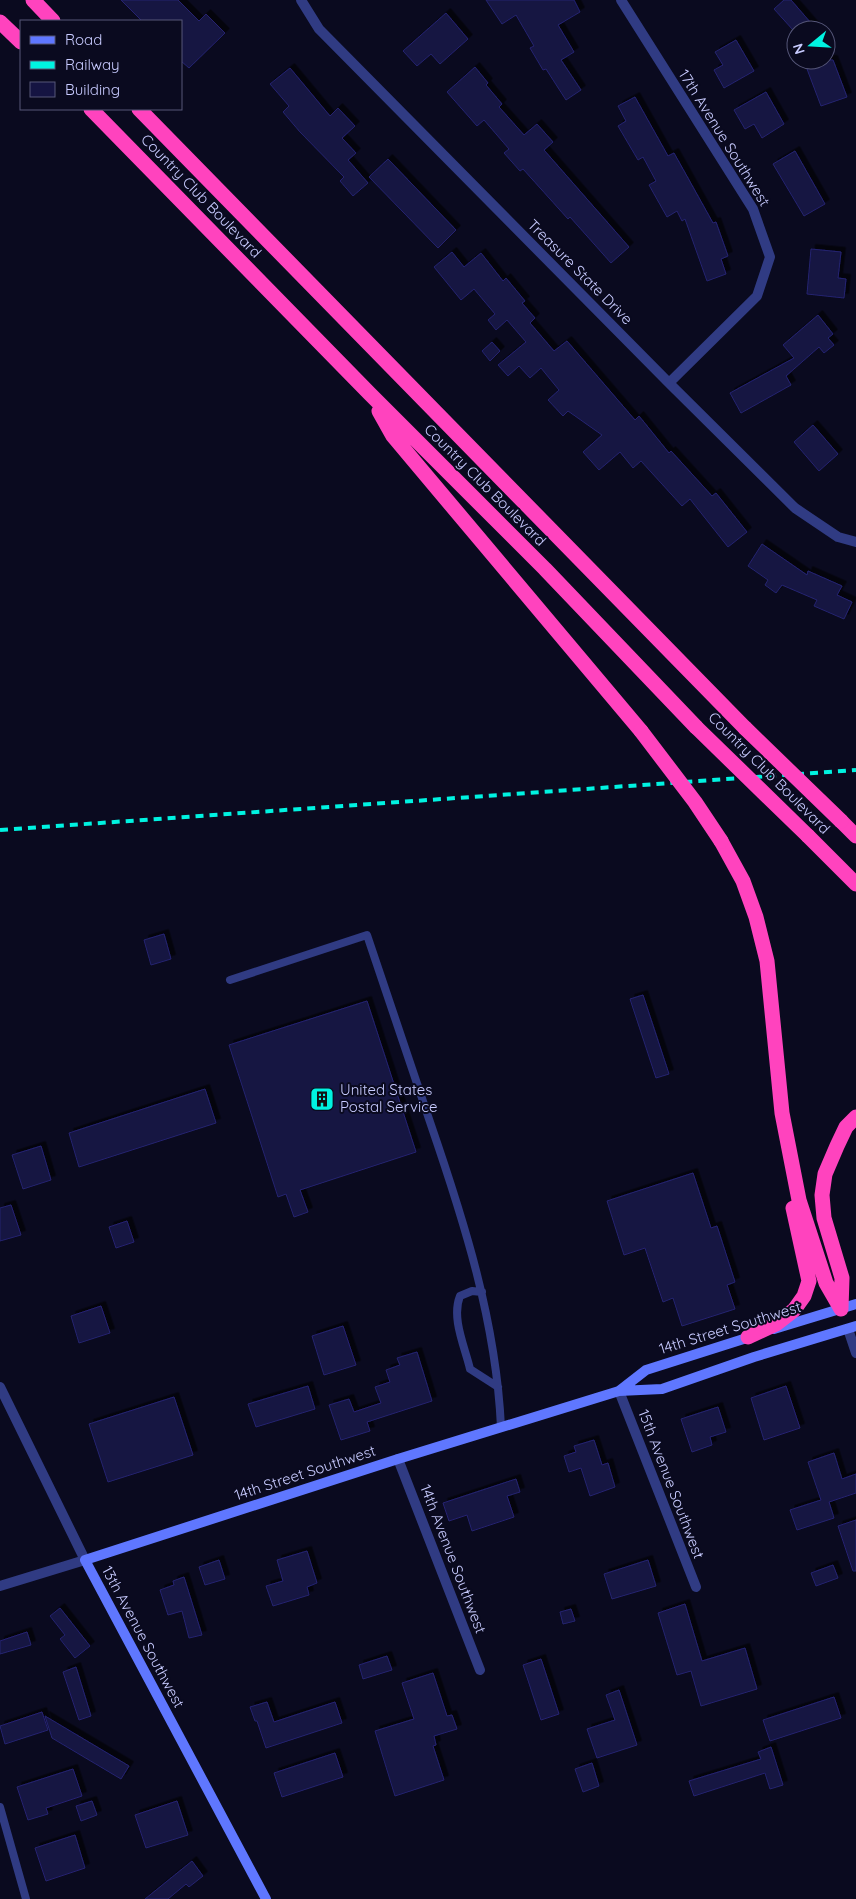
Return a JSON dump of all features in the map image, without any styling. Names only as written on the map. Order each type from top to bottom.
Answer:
[{"type":"highway","points":[[32,0],[52,20]]},
{"type":"highway","points":[[0,22],[20,41]]},
{"type":"highway","name":"Country Club Boulevard","points":[[92,110],[545,570],[696,727],[856,884]]},
{"type":"highway","name":"Country Club Boulevard","points":[[140,110],[745,728],[856,834]]},
{"type":"highway","points":[[370,394],[393,436],[641,731],[722,841],[743,881],[756,917],[767,961],[782,1113],[799,1200],[826,1283],[849,1306]]},
{"type":"highway","points":[[849,1306],[824,1218],[822,1195],[825,1174],[837,1146],[846,1127],[856,1117]]},
{"type":"highway","points":[[748,1337],[776,1324],[794,1310],[804,1296],[809,1281],[793,1205],[792,1164]]},
{"type":"street","name":"Treasure State Drive","points":[[301,0],[319,29],[795,508],[838,536],[856,542]]},
{"type":"street","name":"17th Avenue Southwest","points":[[621,0],[754,208],[770,257],[757,296],[669,383]]},
{"type":"street","points":[[849,1306],[856,1353]]},
{"type":"street","name":"14th Street Southwest","points":[[619,1391],[646,1370],[849,1306]]},
{"type":"street","name":"14th Street Southwest","points":[[0,1586],[500,1427],[619,1391],[662,1389],[754,1357],[852,1328]]},
{"type":"street","name":"13th Avenue Southwest","points":[[0,1387],[85,1560],[266,1899]]},
{"type":"street","name":"15th Avenue Southwest","points":[[619,1391],[696,1588]]},
{"type":"street","name":"14th Avenue Southwest","points":[[398,1459],[480,1670]]},
{"type":"lane","points":[[230,980],[367,935],[457,1200],[482,1292],[498,1387],[500,1427]]},
{"type":"lane","points":[[482,1292],[472,1291],[460,1296],[457,1304],[458,1320],[470,1370],[498,1387]]},
{"type":"lane","points":[[0,1807],[26,1899]]},
{"type":"building","points":[[121,0],[178,0],[199,21],[206,14],[225,33],[189,68],[182,62],[182,20],[141,20]]},
{"type":"building","points":[[486,0],[574,0],[580,12],[558,25],[574,52],[561,60],[581,90],[566,100],[546,69],[543,70],[530,48],[534,46],[516,15],[502,24]]},
{"type":"building","points":[[784,0],[791,0],[808,20],[786,20],[786,22],[774,9]]},
{"type":"building","points":[[446,13],[468,39],[440,64],[431,54],[417,66],[403,51]]},
{"type":"building","points":[[736,40],[754,71],[724,88],[714,70],[723,65],[715,52]]},
{"type":"building","points":[[475,67],[488,83],[486,85],[502,104],[499,107],[524,135],[537,124],[553,142],[544,150],[629,247],[611,263],[570,217],[568,219],[523,169],[520,171],[504,153],[509,149],[484,120],[477,126],[447,92]]},
{"type":"building","points":[[290,68],[330,116],[338,108],[355,126],[342,138],[356,153],[348,160],[368,183],[353,196],[340,181],[344,177],[283,112],[289,106],[270,84]]},
{"type":"building","points":[[836,68],[847,97],[821,106],[807,70],[836,70]]},
{"type":"building","points":[[766,92],[784,124],[762,138],[754,124],[745,129],[734,110]]},
{"type":"building","points":[[635,97],[668,156],[674,153],[713,223],[716,222],[728,256],[721,259],[726,274],[707,281],[685,219],[682,221],[677,211],[667,217],[649,185],[656,181],[643,157],[638,160],[618,126],[626,121],[618,106]]},
{"type":"building","points":[[795,151],[825,204],[804,216],[773,164]]},
{"type":"building","points":[[388,159],[456,230],[438,248],[369,177]]},
{"type":"building","points":[[811,249],[841,252],[838,278],[846,279],[844,298],[807,294]]},
{"type":"building","points":[[452,252],[464,267],[481,253],[503,281],[506,278],[525,301],[522,303],[535,318],[530,323],[554,351],[567,341],[635,420],[639,416],[669,453],[671,451],[712,496],[716,493],[747,532],[728,547],[690,499],[682,506],[641,461],[633,468],[620,452],[599,470],[583,452],[602,435],[568,411],[563,416],[548,400],[559,390],[541,368],[530,378],[519,366],[508,376],[498,365],[526,342],[507,320],[496,330],[488,320],[495,314],[474,289],[461,300],[434,267]]},
{"type":"building","points":[[818,315],[833,334],[828,338],[834,345],[824,353],[819,347],[786,376],[791,385],[741,413],[730,393],[794,358],[783,345]]},
{"type":"building","points":[[492,342],[500,351],[490,361],[482,351]]},
{"type":"building","points":[[813,425],[838,454],[819,471],[794,442]]},
{"type":"building","points":[[762,544],[807,575],[808,571],[842,586],[837,595],[852,602],[844,619],[814,606],[817,600],[782,585],[776,593],[765,585],[768,580],[748,566]]},
{"type":"building","points":[[164,934],[171,959],[151,965],[144,940]]},
{"type":"building","points":[[643,995],[669,1074],[656,1078],[630,999]]},
{"type":"building","name":"United States Postal Service","points":[[367,1001],[416,1152],[300,1190],[308,1212],[294,1217],[286,1194],[278,1197],[229,1045]]},
{"type":"building","points":[[205,1089],[216,1123],[79,1167],[69,1133]]},
{"type":"building","points":[[41,1146],[51,1180],[23,1189],[12,1155]]},
{"type":"building","points":[[693,1173],[711,1228],[717,1226],[735,1282],[727,1285],[735,1309],[682,1326],[673,1298],[663,1302],[645,1248],[624,1255],[607,1201]]},
{"type":"building","points":[[11,1205],[21,1235],[0,1241],[0,1208]]},
{"type":"building","points":[[127,1221],[134,1242],[116,1248],[109,1227]]},
{"type":"building","points":[[101,1306],[110,1333],[79,1343],[71,1316]]},
{"type":"building","points":[[343,1326],[356,1365],[324,1375],[312,1336]]},
{"type":"building","points":[[417,1352],[432,1401],[367,1422],[370,1431],[341,1440],[329,1405],[349,1399],[354,1412],[381,1403],[375,1387],[390,1382],[386,1370],[400,1365],[397,1358]]},
{"type":"building","points":[[308,1386],[315,1409],[256,1427],[248,1404]]},
{"type":"building","points":[[786,1386],[800,1428],[764,1440],[751,1398]]},
{"type":"building","points":[[174,1397],[193,1455],[108,1482],[89,1424]]},
{"type":"building","points":[[718,1407],[726,1432],[710,1437],[712,1445],[692,1452],[681,1419]]},
{"type":"building","points":[[594,1440],[602,1465],[608,1463],[615,1487],[590,1496],[581,1468],[569,1472],[564,1456],[576,1452],[574,1446]]},
{"type":"building","points":[[834,1453],[842,1479],[856,1474],[856,1493],[829,1502],[834,1518],[797,1530],[790,1510],[821,1500],[808,1462]]},
{"type":"building","points":[[516,1479],[520,1492],[507,1496],[514,1517],[472,1531],[467,1515],[449,1521],[443,1503]]},
{"type":"building","points":[[856,1520],[856,1571],[853,1571],[838,1526]]},
{"type":"building","points":[[307,1551],[317,1583],[307,1587],[309,1595],[273,1606],[266,1586],[283,1581],[277,1560]]},
{"type":"building","points":[[219,1560],[225,1579],[205,1585],[199,1567]]},
{"type":"building","points":[[648,1560],[656,1586],[612,1599],[604,1574]]},
{"type":"building","points":[[833,1565],[838,1578],[816,1586],[811,1573]]},
{"type":"building","points":[[184,1577],[202,1635],[189,1638],[182,1611],[168,1615],[160,1590],[174,1585],[173,1581]]},
{"type":"building","points":[[685,1604],[702,1661],[745,1648],[757,1689],[701,1706],[691,1671],[677,1675],[658,1613]]},
{"type":"building","points":[[60,1608],[90,1646],[75,1658],[60,1639],[65,1635],[50,1616]]},
{"type":"building","points":[[571,1609],[575,1621],[563,1624],[560,1612]]},
{"type":"building","points":[[27,1632],[31,1645],[0,1654],[0,1641]]},
{"type":"building","points":[[387,1656],[392,1670],[363,1679],[359,1665]]},
{"type":"building","points":[[541,1659],[559,1714],[541,1720],[523,1665]]},
{"type":"building","points":[[76,1667],[91,1716],[79,1720],[63,1672]]},
{"type":"building","points":[[433,1673],[447,1716],[452,1715],[457,1729],[434,1736],[436,1745],[433,1746],[444,1780],[395,1796],[375,1731],[414,1719],[402,1683]]},
{"type":"building","points":[[619,1690],[637,1745],[597,1758],[587,1729],[615,1720],[606,1695]]},
{"type":"building","points":[[834,1697],[841,1718],[770,1741],[763,1720]]},
{"type":"building","points":[[267,1702],[274,1722],[335,1702],[342,1723],[266,1748],[250,1707]]},
{"type":"building","points":[[42,1712],[48,1730],[5,1744],[0,1726]]},
{"type":"building","points":[[45,1716],[129,1766],[121,1779],[52,1738]]},
{"type":"building","points":[[771,1747],[783,1785],[770,1789],[765,1773],[694,1796],[689,1781],[761,1759],[758,1752]]},
{"type":"building","points":[[335,1753],[343,1777],[282,1797],[274,1773]]},
{"type":"building","points":[[592,1763],[599,1786],[583,1792],[575,1769]]},
{"type":"building","points":[[73,1769],[82,1796],[46,1808],[48,1814],[28,1820],[17,1787]]},
{"type":"building","points":[[92,1801],[97,1815],[81,1821],[76,1806]]},
{"type":"building","points":[[177,1801],[188,1835],[146,1848],[135,1815]]},
{"type":"building","points":[[75,1835],[85,1868],[46,1881],[35,1848]]},
{"type":"building","points":[[192,1861],[203,1876],[189,1887],[186,1884],[168,1899],[145,1899]]},
{"type":"railway","points":[[0,830],[856,770]]},
{"type":"place","name":"United States Postal Service","points":[[322,1099]]}]
